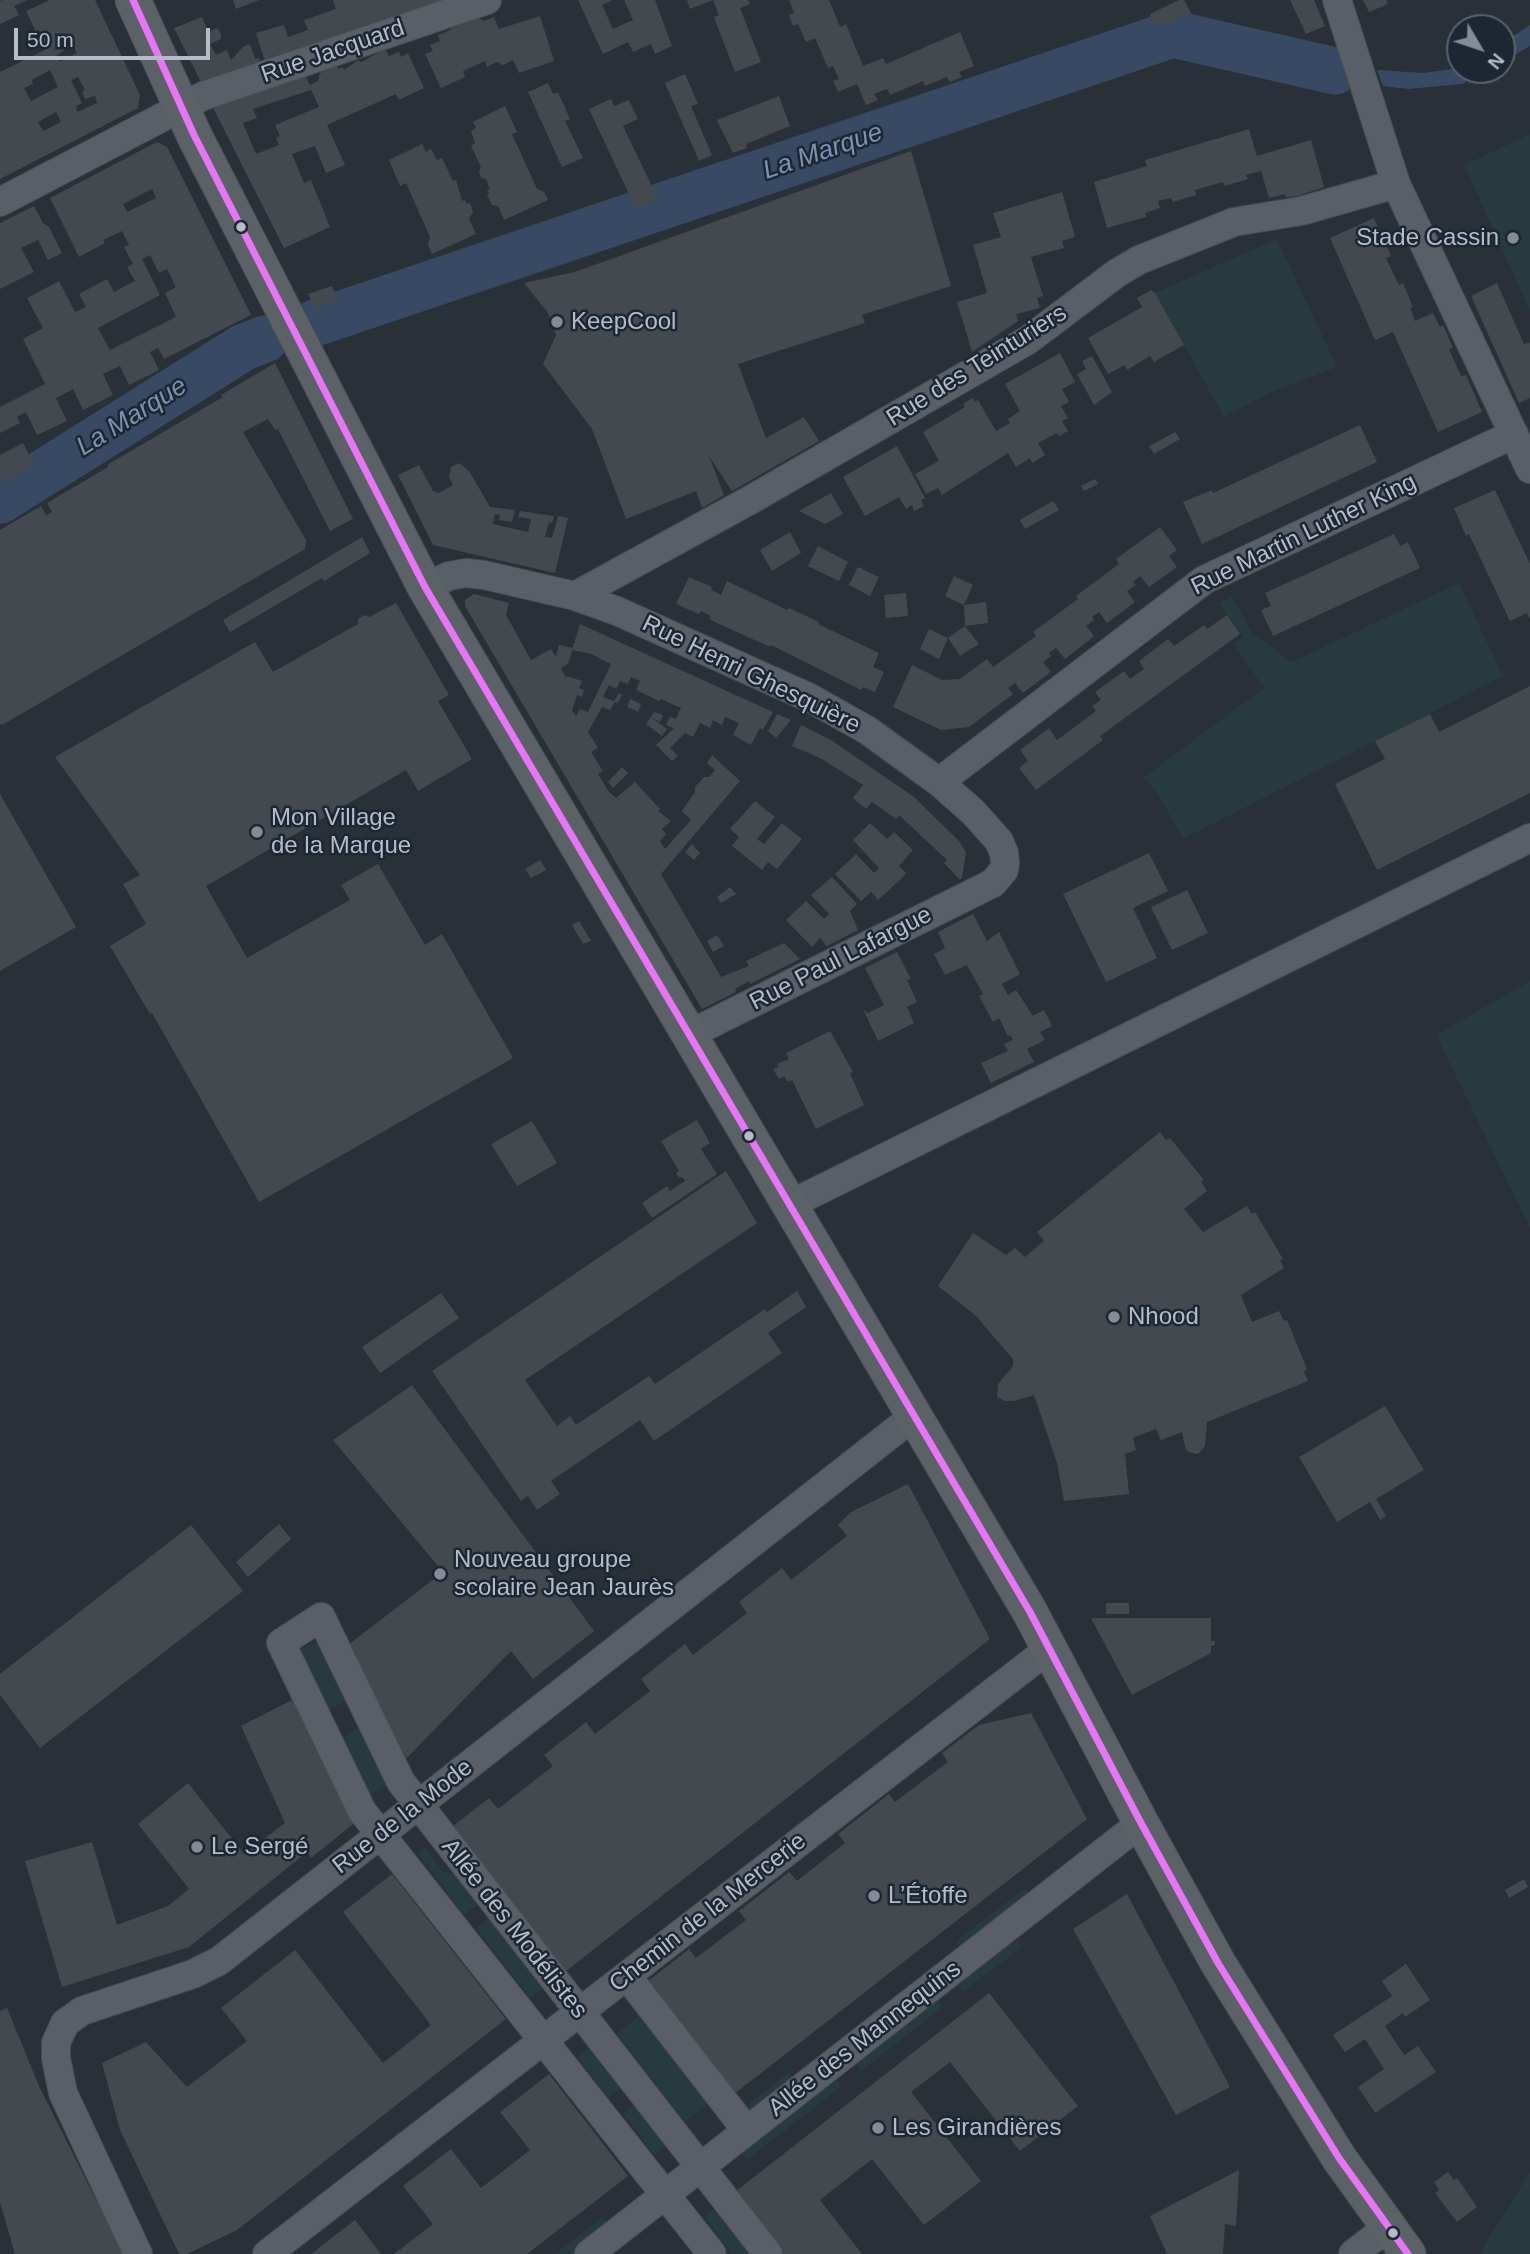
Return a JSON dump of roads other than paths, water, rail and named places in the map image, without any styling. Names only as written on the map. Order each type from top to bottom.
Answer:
[{"type":"main road","points":[[133,0],[181,108],[425,587],[1050,1648],[1141,1823],[1262,2035],[1349,2174],[1398,2240]]},
{"type":"street","name":"Rue Jacquard","points":[[0,202],[203,96],[487,0]]},
{"type":"street","points":[[1337,0],[1396,184],[1530,469]]},
{"type":"street","name":"Rue des Teinturiers","points":[[575,596],[1028,340],[1117,272],[1139,260],[1234,222],[1301,211],[1396,184]]},
{"type":"street","name":"Rue Martin Luther King","points":[[939,782],[1203,580],[1514,434]]},
{"type":"street","name":"Rue Henri Ghesquière","points":[[425,587],[449,576],[466,573],[575,596],[617,611],[810,698],[884,740],[973,812],[999,841],[1005,862],[1000,877],[993,883]]},
{"type":"street","points":[[789,1205],[1530,838]]},
{"type":"street","name":"Rue Paul Lafargue","points":[[688,1035],[993,883]]},
{"type":"street","name":"Rue de la Mode","points":[[138,2254],[62,2093],[55,2057],[56,2043],[65,2023],[82,2011],[193,1974],[219,1961],[914,1416]]},
{"type":"street","name":"Allée des Modélistes","points":[[712,2254],[362,1811],[281,1643],[321,1617],[401,1783],[768,2254]]},
{"type":"street","name":"Chemin de la Mercerie","points":[[267,2254],[1050,1648]]},
{"type":"street","name":"Allée des Mannequins","points":[[589,2254],[1141,1823]]},
{"type":"street","points":[[627,1976],[747,2132]]},
{"type":"street","points":[[1353,2254],[1398,2240]]},
{"type":"water","points":[[1530,25],[1530,46],[1516,54],[1516,34]]},
{"type":"water","points":[[1377,70],[1423,73],[1446,70],[1446,84],[1462,84],[1408,89],[1383,86]]},
{"type":"waterway","name":"La Marque","points":[[315,323],[1173,34],[1335,71]]},
{"type":"waterway","name":"La Marque","points":[[0,500],[244,347],[265,339]]},
{"type":"place","name":"Stade Cassin","points":[[1513,238]]},
{"type":"place","name":"KeepCool","points":[[557,322]]},
{"type":"place","name":"Mon Village de la Marque","points":[[257,832]]},
{"type":"place","name":"Nhood","points":[[1114,1317]]},
{"type":"place","name":"Nouveau groupe scolaire Jean Jaurès","points":[[440,1574]]},
{"type":"place","name":"Le Sergé","points":[[197,1847]]},
{"type":"place","name":"L’Étoffe","points":[[874,1896]]},
{"type":"place","name":"Les Girandières","points":[[878,2128]]}]
